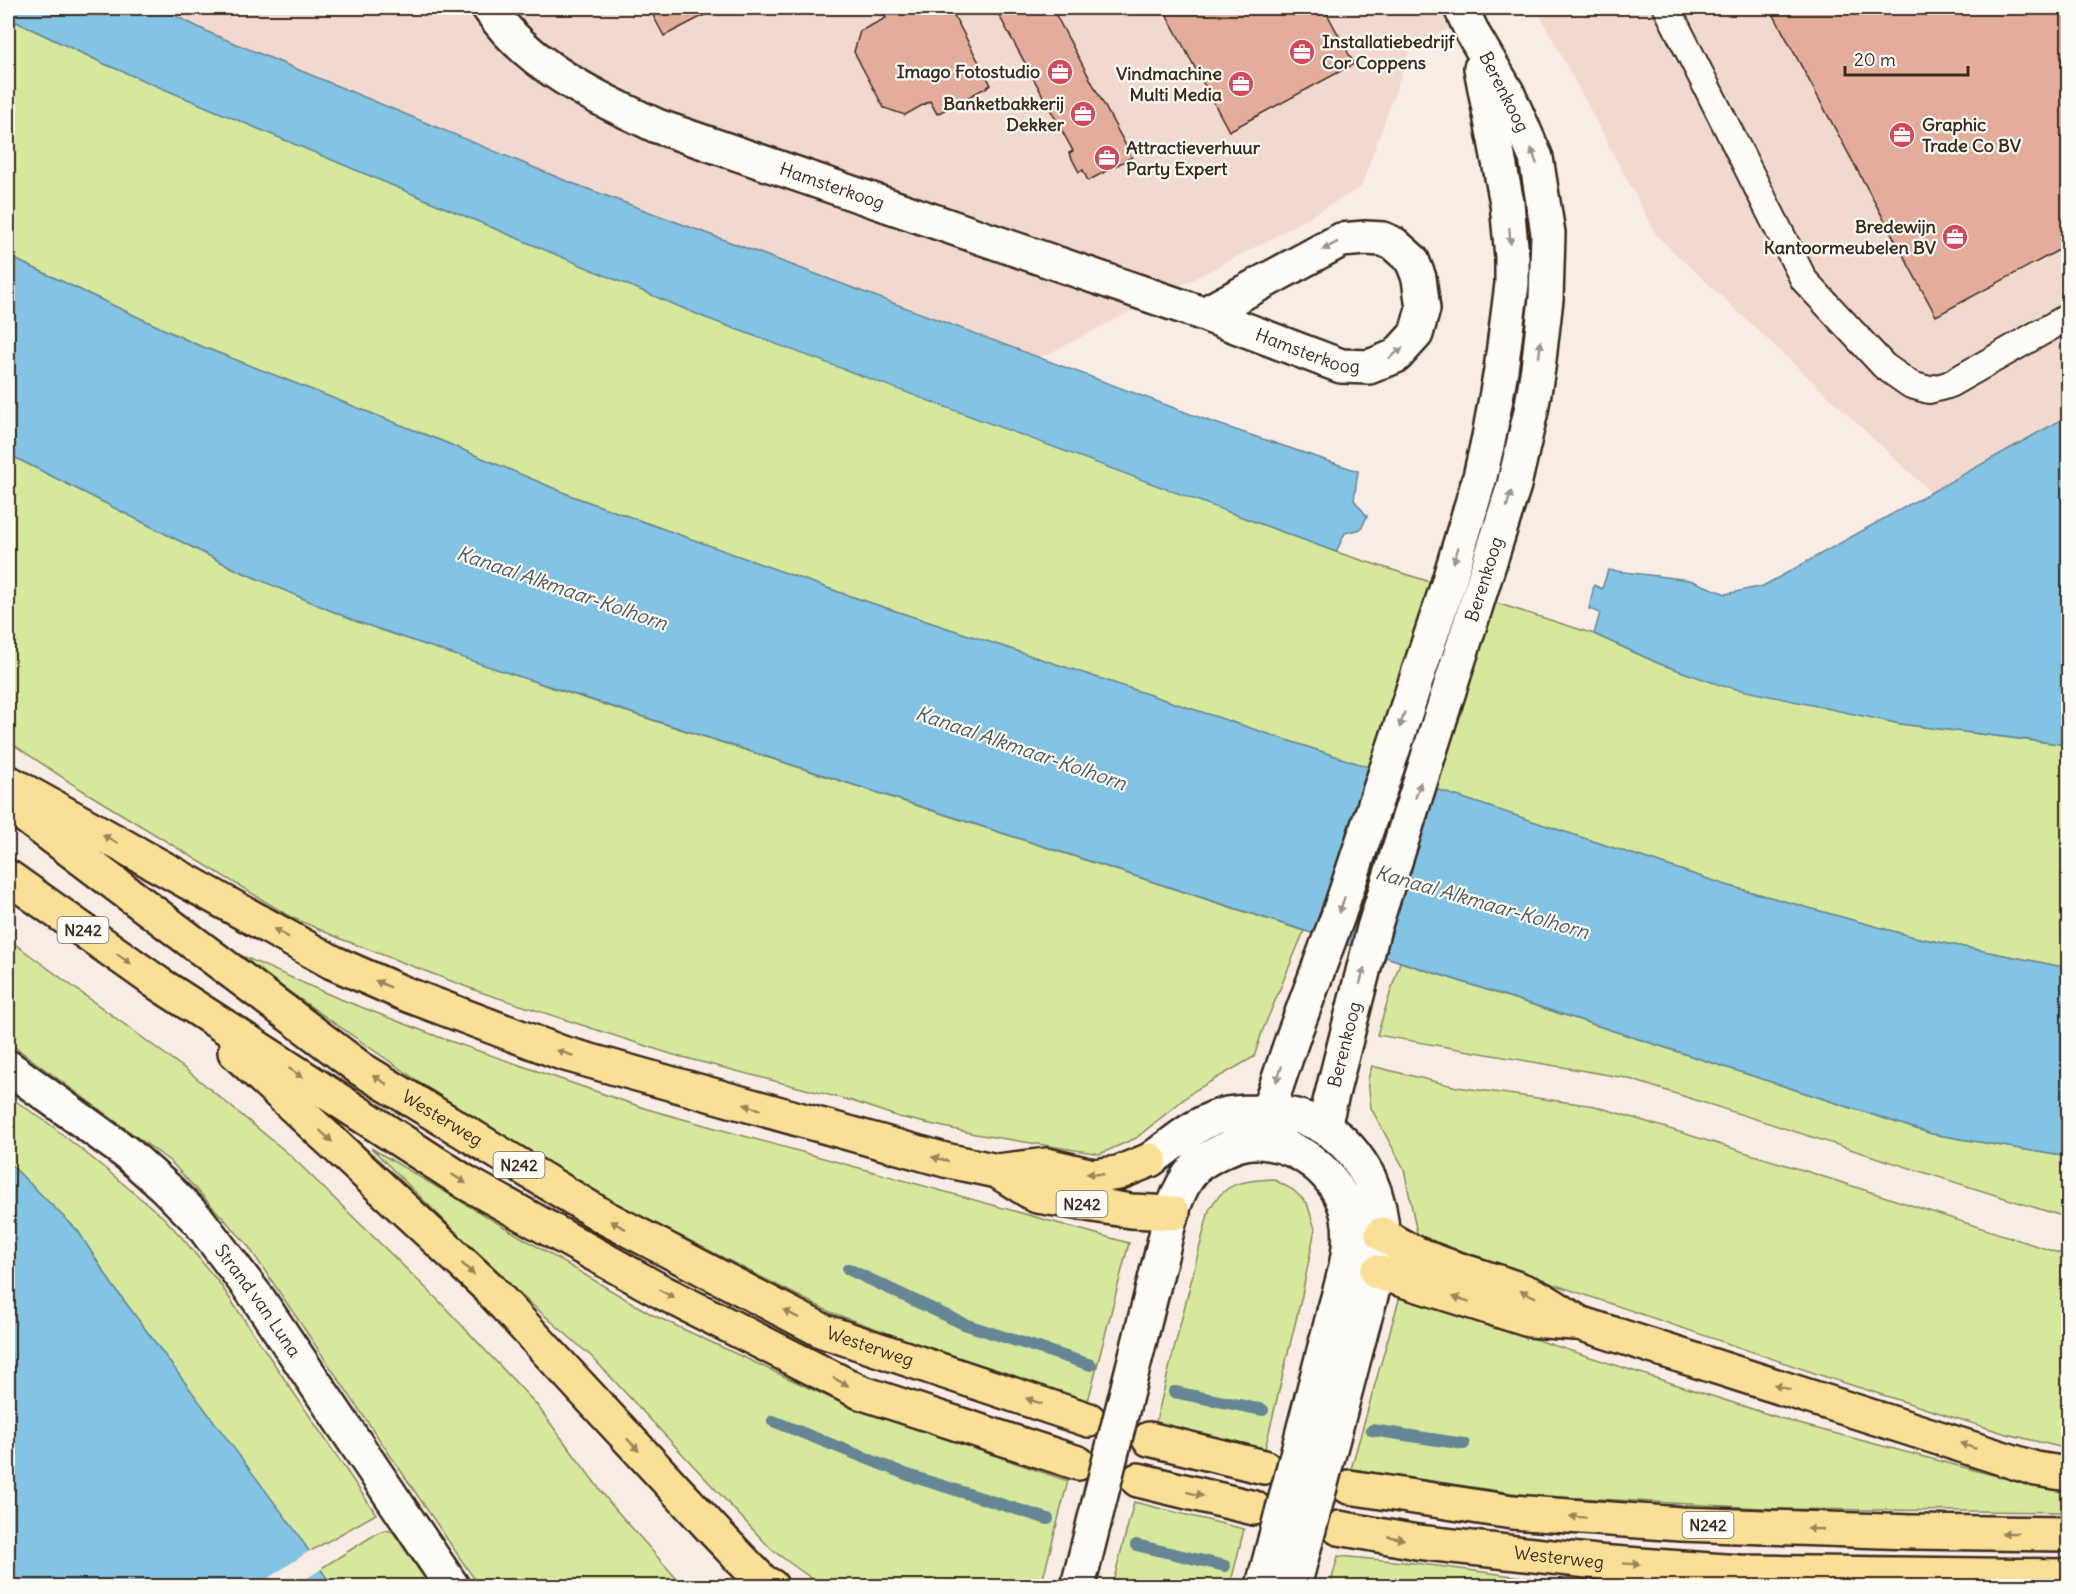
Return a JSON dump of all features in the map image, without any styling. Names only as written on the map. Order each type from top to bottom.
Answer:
[{"type":"main road","name":"N242","points":[[8,782],[332,962],[403,993],[562,1053],[933,1157],[997,1171],[1047,1166],[1093,1176],[1118,1173],[1150,1160]]},
{"type":"main road","name":"Westerweg","points":[[8,803],[361,1069],[606,1218],[823,1331],[1089,1420]]},
{"type":"main road","name":"N242","points":[[8,877],[159,984],[465,1182],[664,1293],[860,1392],[1078,1463]]},
{"type":"main road","points":[[159,984],[291,1103],[487,1286],[715,1533],[763,1582],[771,1587]]},
{"type":"main road","name":"N242","points":[[997,1171],[1037,1196],[1131,1211],[1173,1213]]},
{"type":"main road","points":[[1382,1234],[1398,1246],[1423,1258],[1533,1295],[1579,1323],[2036,1469],[2068,1474]]},
{"type":"main road","points":[[1377,1272],[1529,1320],[1579,1323]]},
{"type":"main road","points":[[1149,1439],[1264,1467]]},
{"type":"main road","points":[[1138,1480],[1254,1509]]},
{"type":"main road","name":"N242","points":[[1349,1487],[1512,1512],[1681,1524],[1912,1532],[2068,1534]]},
{"type":"main road","name":"Westerweg","points":[[1339,1528],[1417,1542],[1597,1562],[1738,1572],[2068,1576]]},
{"type":"street","name":"Hamsterkoog","points":[[489,8],[515,40],[555,73],[601,100],[657,126],[1204,314],[1341,366],[1369,367],[1396,356],[1416,334],[1423,309],[1419,278],[1412,260],[1394,244],[1383,239],[1365,238],[1341,240],[1204,314]]},
{"type":"street","name":"Berenkoog","points":[[1254,1142],[1268,1112],[1338,916],[1448,584],[1480,477],[1501,370],[1512,284],[1507,203],[1487,95],[1467,21]]},
{"type":"street","name":"Berenkoog","points":[[1324,1126],[1374,928],[1511,493],[1525,440],[1538,368],[1546,299],[1548,233],[1536,158],[1507,92],[1467,21]]},
{"type":"street","name":"Strand van Luna","points":[[8,1067],[128,1154],[199,1221],[260,1300],[452,1587]]},
{"type":"street","points":[[1150,1160],[1181,1136],[1224,1115],[1268,1112],[1305,1118],[1324,1126],[1346,1144],[1360,1162],[1373,1188],[1380,1212],[1382,1234],[1377,1272],[1349,1316],[1263,1587]]},
{"type":"street","points":[[1078,1587],[1180,1189],[1194,1169],[1230,1147],[1254,1142],[1279,1145],[1311,1160],[1332,1181],[1348,1218],[1349,1316],[1294,1587]]},
{"type":"street","points":[[1349,1245],[1377,1272]]},
{"type":"lane","points":[[1667,8],[1804,280],[1884,366],[1911,385],[1929,390],[1939,388],[2068,317]]},
{"type":"shaded area","points":[[86,8],[1492,8],[1411,47],[1361,187],[1269,240],[998,380]]},
{"type":"shaded area","points":[[1536,8],[2068,8],[2068,446],[1954,514],[1657,236]]},
{"type":"green space","points":[[8,18],[107,65],[1336,552],[1594,634],[1660,664],[1900,724],[2068,745],[2068,968],[1914,937],[1726,885],[844,594],[572,496],[444,442],[193,343],[8,256]]},
{"type":"green space","points":[[8,454],[235,569],[355,621],[553,688],[1304,931],[1254,1057],[1194,1091],[1136,1138],[1100,1154],[975,1134],[899,1117],[852,1101],[674,1055],[480,992],[341,939],[289,916],[77,787],[8,741]]},
{"type":"green space","points":[[8,939],[188,1071],[290,1155],[437,1299],[536,1404],[610,1503],[683,1586],[479,1586],[246,1243],[171,1162],[8,1042]]},
{"type":"green space","points":[[229,950],[335,997],[444,1039],[647,1109],[1129,1243],[1088,1401],[1022,1382],[830,1312],[608,1199],[512,1142],[431,1090]]},
{"type":"green space","points":[[1400,962],[1932,1134],[2068,1157],[2068,1218],[1626,1078],[1377,1035]]},
{"type":"green space","points":[[1372,1066],[1457,1087],[1595,1106],[2068,1256],[2068,1449],[2003,1433],[1829,1378],[1418,1238],[1404,1169],[1371,1108],[1368,1079]]},
{"type":"green space","points":[[8,1096],[48,1123],[102,1166],[164,1218],[184,1240],[220,1284],[376,1514],[309,1552],[111,1283],[78,1231],[8,1162]]},
{"type":"green space","points":[[371,1148],[651,1314],[856,1410],[1068,1481],[1041,1586],[822,1586],[772,1550],[592,1357],[505,1281]]},
{"type":"green space","points":[[1273,1179],[1293,1190],[1307,1203],[1315,1229],[1302,1295],[1264,1453],[1154,1429],[1209,1210],[1222,1193],[1236,1184]]},
{"type":"green space","points":[[1400,1296],[1799,1424],[2012,1480],[2068,1489],[2068,1512],[1780,1509],[1526,1495],[1351,1469]]},
{"type":"green space","points":[[1134,1502],[1244,1529],[1230,1586],[1112,1586]]},
{"type":"green space","points":[[386,1530],[393,1532],[430,1586],[332,1586],[320,1569],[379,1532]]},
{"type":"green space","points":[[1338,1556],[1414,1563],[1559,1582],[1635,1586],[1330,1586]]},
{"type":"water","points":[[8,8],[160,8],[210,33],[564,180],[1209,421],[1358,471],[1354,500],[1367,516],[1361,529],[1345,533],[1336,552],[706,318],[107,65],[8,18]]},
{"type":"water","name":"Kanaal Alkmaar-Kolhorn","points":[[8,256],[193,343],[444,442],[572,496],[844,594],[1726,885],[1914,937],[2068,968],[2068,1157],[1932,1134],[490,667],[355,621],[235,569],[8,454]]},
{"type":"water","points":[[2068,416],[2068,745],[1900,724],[1723,686],[1660,664],[1594,634],[1600,613],[1589,609],[1594,585],[1602,589],[1608,570],[1690,580],[1726,594],[1763,586]]},
{"type":"water","points":[[8,1162],[78,1231],[111,1283],[297,1533],[332,1586],[8,1586]]},
{"type":"pier","points":[[311,1550],[323,1568],[295,1586],[256,1586]]},
{"type":"building","points":[[649,8],[718,8],[664,36]]},
{"type":"building","points":[[880,8],[950,8],[991,85],[937,114],[930,101],[905,115],[884,108],[854,52],[860,31],[886,18]]},
{"type":"building","points":[[995,8],[1052,8],[1132,157],[1088,181],[1083,170],[1079,172],[1069,153],[1073,151]]},
{"type":"building","points":[[1159,8],[1324,8],[1354,64],[1229,131],[1164,10],[1162,12]]},
{"type":"building","points":[[1770,8],[2068,8],[2068,245],[1936,316]]},
{"type":"waterway","points":[[848,1269],[964,1324],[1091,1365]]},
{"type":"waterway","points":[[1174,1392],[1263,1410]]},
{"type":"waterway","points":[[773,1421],[908,1475],[1048,1519]]},
{"type":"waterway","points":[[1372,1430],[1464,1444]]},
{"type":"waterway","points":[[1136,1545],[1225,1566]]},
{"type":"place","name":"Installatiebedrijf Cor Coppens","points":[[1302,52]]},
{"type":"place","name":"Imago Fotostudio","points":[[1060,72]]},
{"type":"place","name":"Vindmachine Multi Media","points":[[1241,84]]},
{"type":"place","name":"Banketbakkerij Dekker","points":[[1083,114]]},
{"type":"place","name":"Graphic Trade Co BV","points":[[1902,135]]},
{"type":"place","name":"Attractieverhuur Party Expert","points":[[1107,158]]},
{"type":"place","name":"Bredewijn Kantoormeubelen BV","points":[[1955,237]]}]
